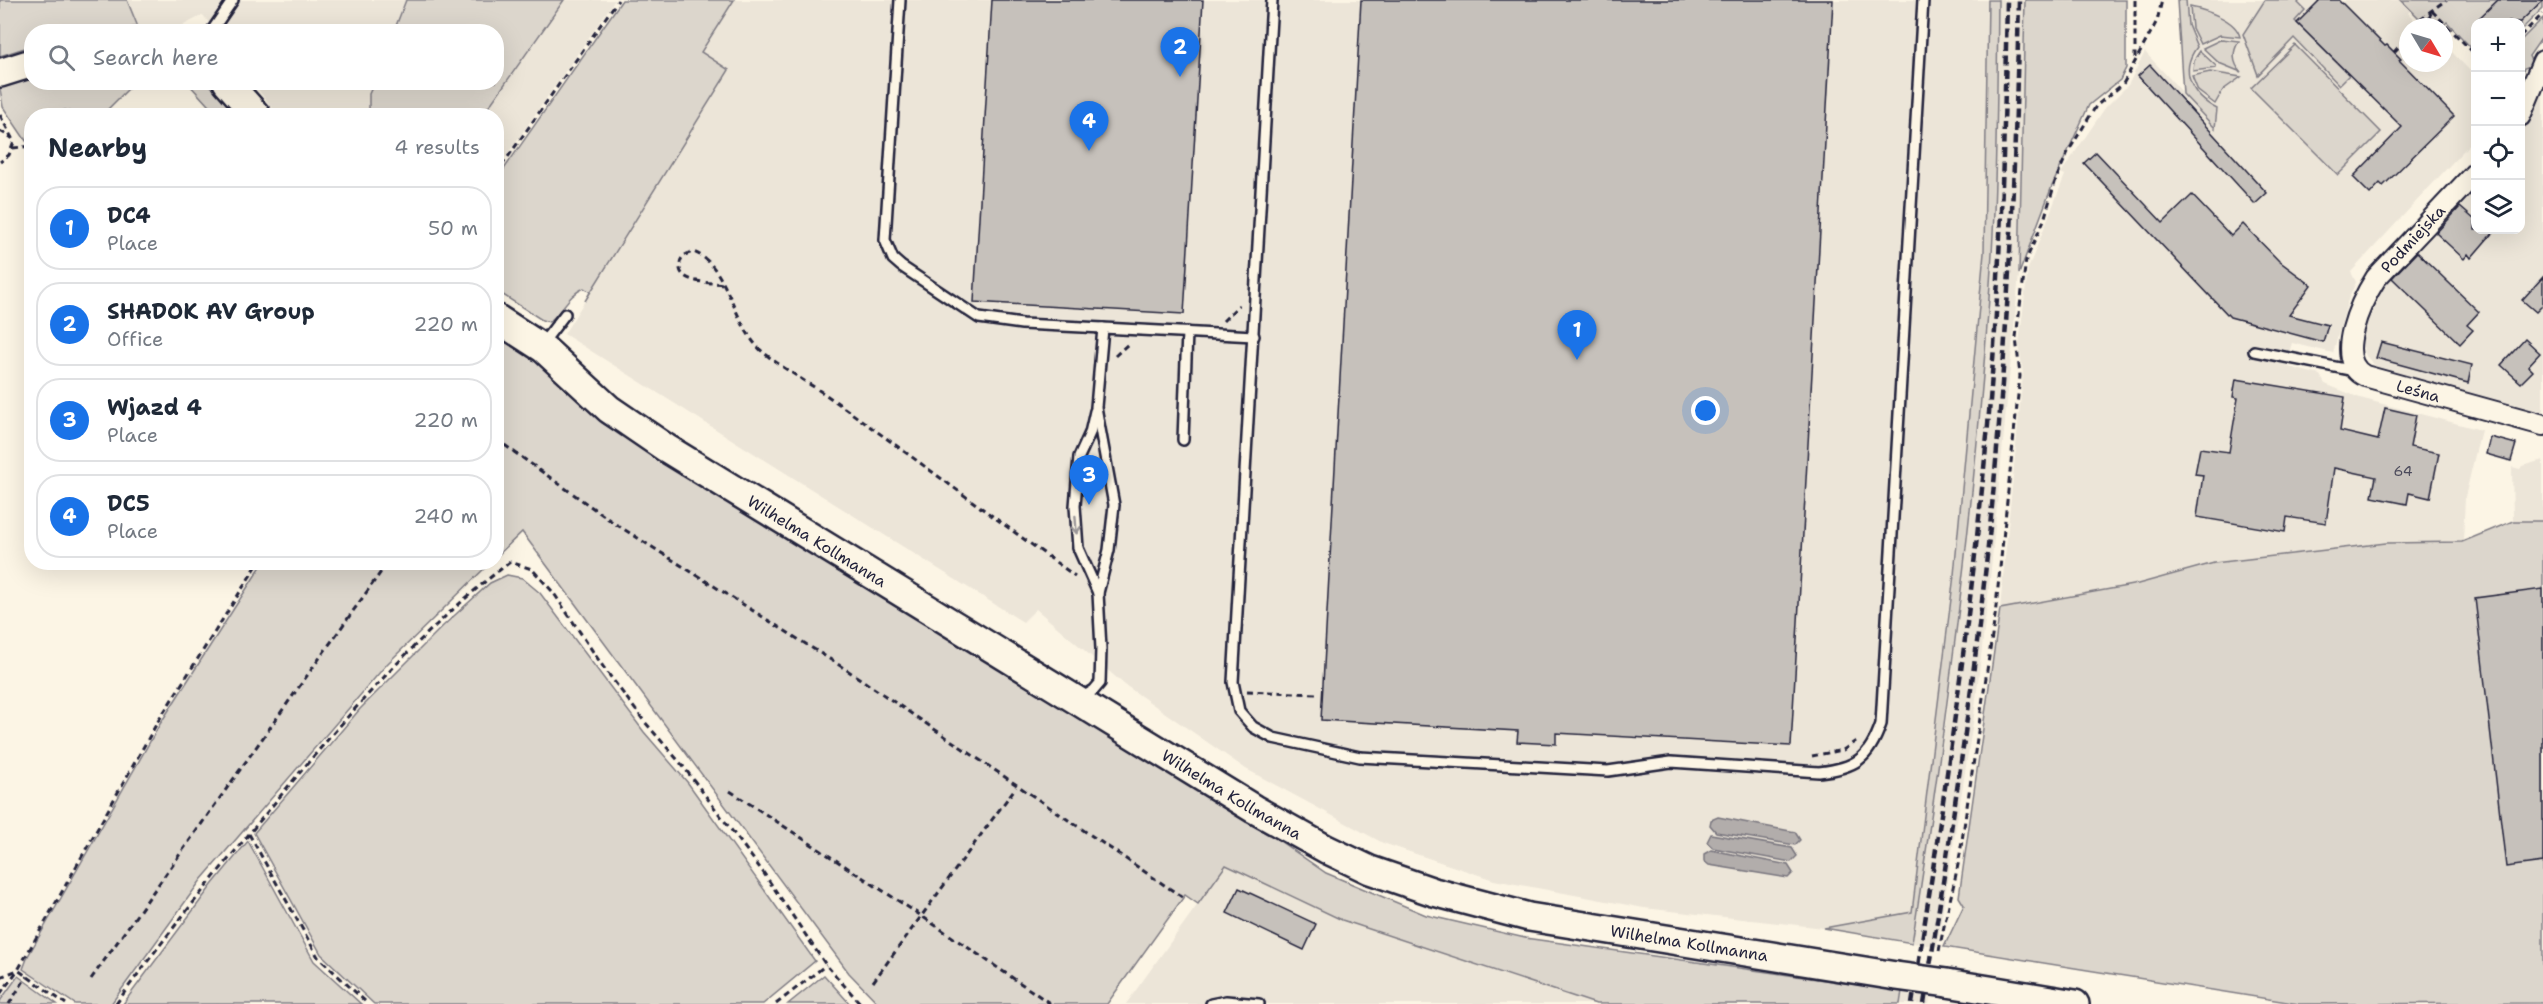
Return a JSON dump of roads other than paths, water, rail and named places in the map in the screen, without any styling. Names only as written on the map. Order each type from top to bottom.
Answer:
[{"type":"street","points":[[2525,104],[2543,61]]},
{"type":"street","points":[[0,73],[24,66]]},
{"type":"street","points":[[234,90],[250,108]]},
{"type":"street","name":"Podmiejska","points":[[2357,372],[2352,363],[2350,351],[2365,295],[2376,278],[2471,176]]},
{"type":"street","name":"Wilhelma Kollmanna","points":[[504,323],[541,346],[600,402],[629,424],[1254,809],[1316,844],[1370,870],[1418,887],[1530,917],[2075,1004]]},
{"type":"street","name":"Leśna","points":[[2357,372],[2543,424]]},
{"type":"lane","points":[[216,24],[233,0]]},
{"type":"lane","points":[[900,0],[885,240],[893,259],[939,293],[979,318],[1022,324],[1254,336]]},
{"type":"lane","points":[[1272,0],[1233,682],[1239,711],[1253,727],[1273,738],[1360,757],[1608,771],[1671,762],[1819,772],[1842,769],[1860,760],[1875,743],[1881,724],[1923,0]]},
{"type":"lane","points":[[541,346],[565,314]]},
{"type":"lane","points":[[1098,593],[1078,548],[1075,506],[1079,457],[1090,433],[1096,407],[1103,328]]},
{"type":"lane","points":[[1183,440],[1188,332]]},
{"type":"lane","points":[[2254,351],[2357,372]]},
{"type":"lane","points":[[1076,700],[1094,690],[1100,683],[1098,593],[1109,550],[1114,505],[1096,407]]},
{"type":"lane","points":[[1211,1004],[1227,1001],[1259,1004]]},
{"type":"railway","points":[[1912,1004],[1954,720],[1987,436],[1998,273],[2007,0]]},
{"type":"railway","points":[[1924,1004],[1969,706],[1990,527],[2009,264],[2019,0]]},
{"type":"place","name":"SHADOK AV Group","points":[[1180,77]]},
{"type":"place","name":"DC5","points":[[1089,151]]},
{"type":"place","name":"DC4","points":[[1577,360]]},
{"type":"place","name":"Wjazd 4","points":[[1089,505]]}]
